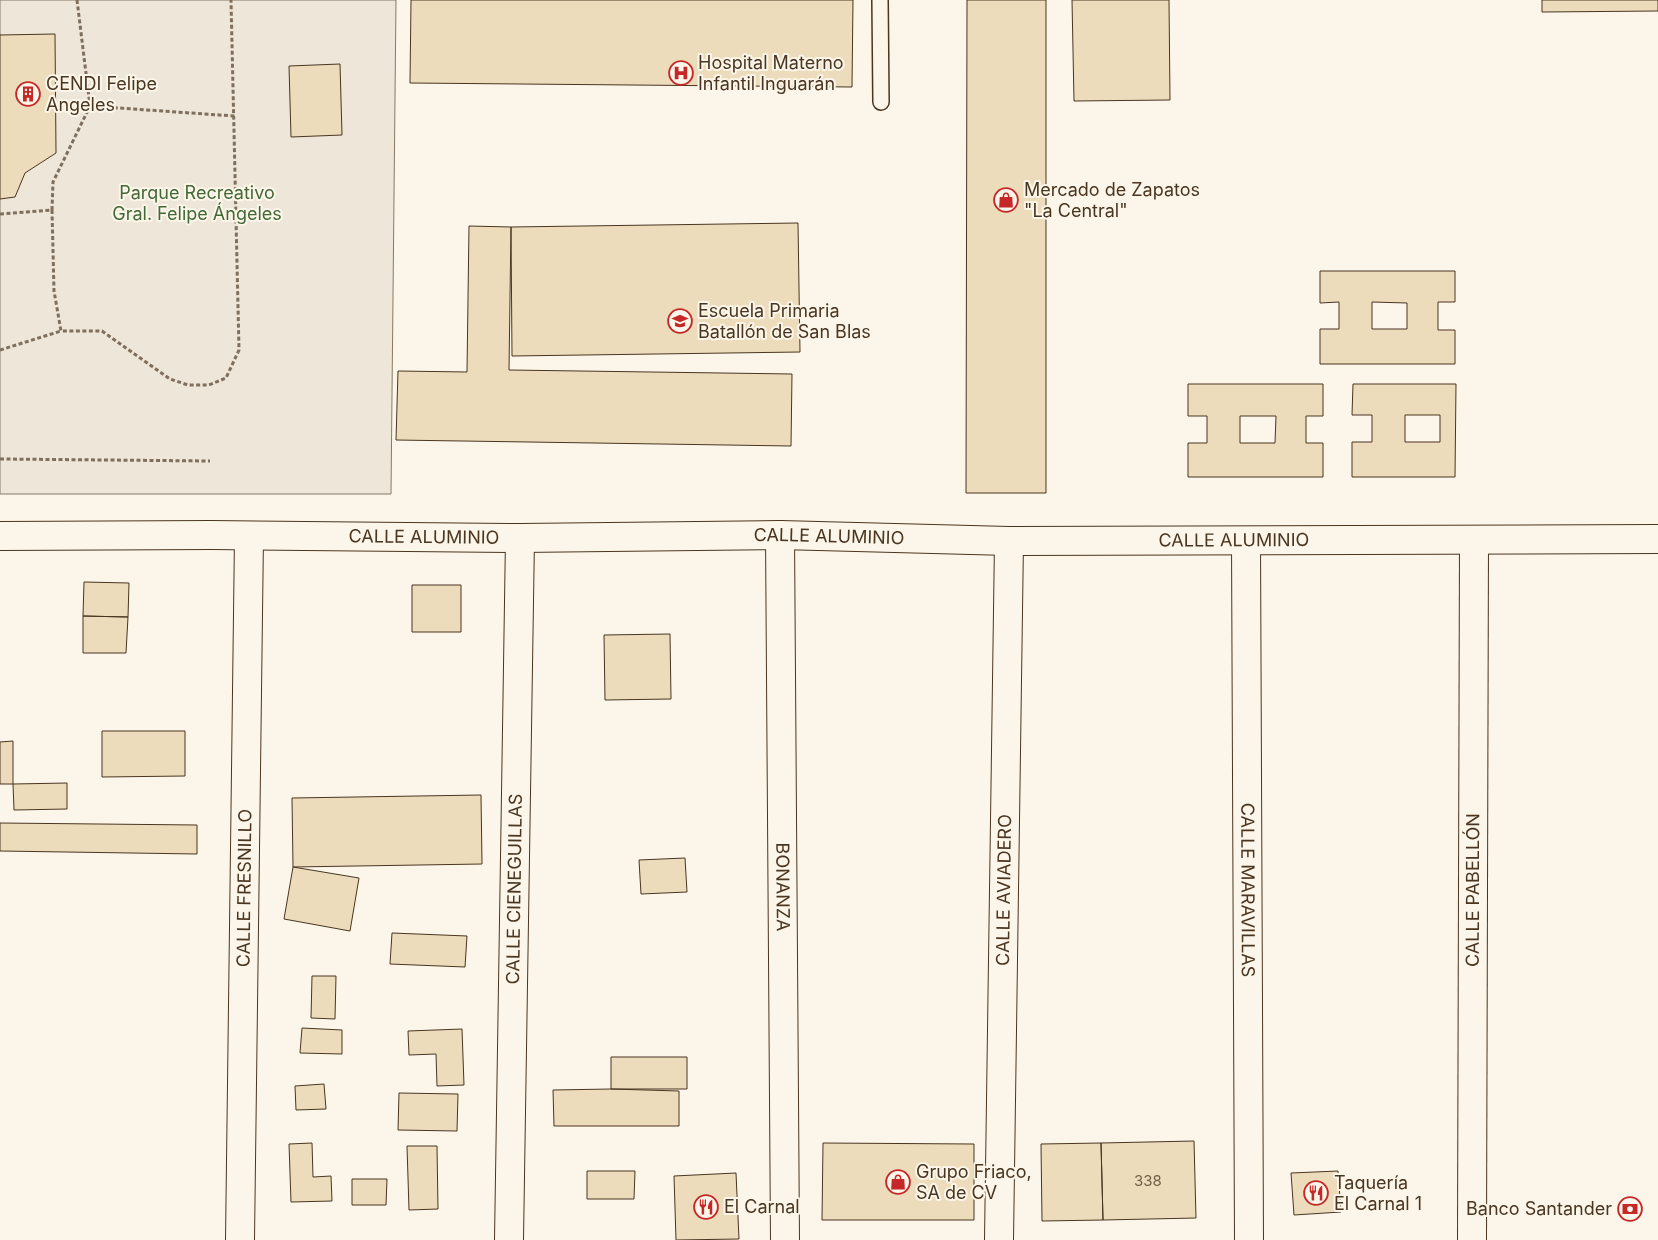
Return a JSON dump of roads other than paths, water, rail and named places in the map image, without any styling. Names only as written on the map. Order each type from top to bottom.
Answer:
[{"type":"street","name":"CALLE ALUMINIO","points":[[0,536],[520,538],[780,535],[1009,541],[1658,538]]},
{"type":"street","name":"BONANZA","points":[[780,535],[786,1240]]},
{"type":"street","name":"CALLE FRESNILLO","points":[[240,1240],[249,536]]},
{"type":"street","name":"CALLE CIENEGUILLAS","points":[[510,1240],[520,538]]},
{"type":"street","name":"CALLE MARAVILLAS","points":[[1246,540],[1249,1240]]},
{"type":"street","name":"CALLE PABELLÓN","points":[[1472,1240],[1474,540]]},
{"type":"street","name":"CALLE AVIADERO","points":[[999,1240],[1009,541]]},
{"type":"lane","points":[[880,0],[881,102]]},
{"type":"place","name":"Hospital Materno Infantil Inguarán","points":[[681,73]]},
{"type":"place","name":"CENDI Felipe Angeles","points":[[28,94]]},
{"type":"place","name":"Mercado de Zapatos \"La Central\"","points":[[1006,200]]},
{"type":"place","name":"Escuela Primaria Batallón de San Blas","points":[[680,321]]},
{"type":"place","name":"Grupo Friaco, SA de CV","points":[[898,1182]]},
{"type":"place","name":"Taquería El Carnal 1","points":[[1316,1193]]},
{"type":"place","name":"El Carnal","points":[[706,1207]]},
{"type":"place","name":"Banco Santander","points":[[1630,1209]]},
{"type":"park label","name":"Parque Recreativo Gral. Felipe Ángeles","points":[[197,203]]}]
